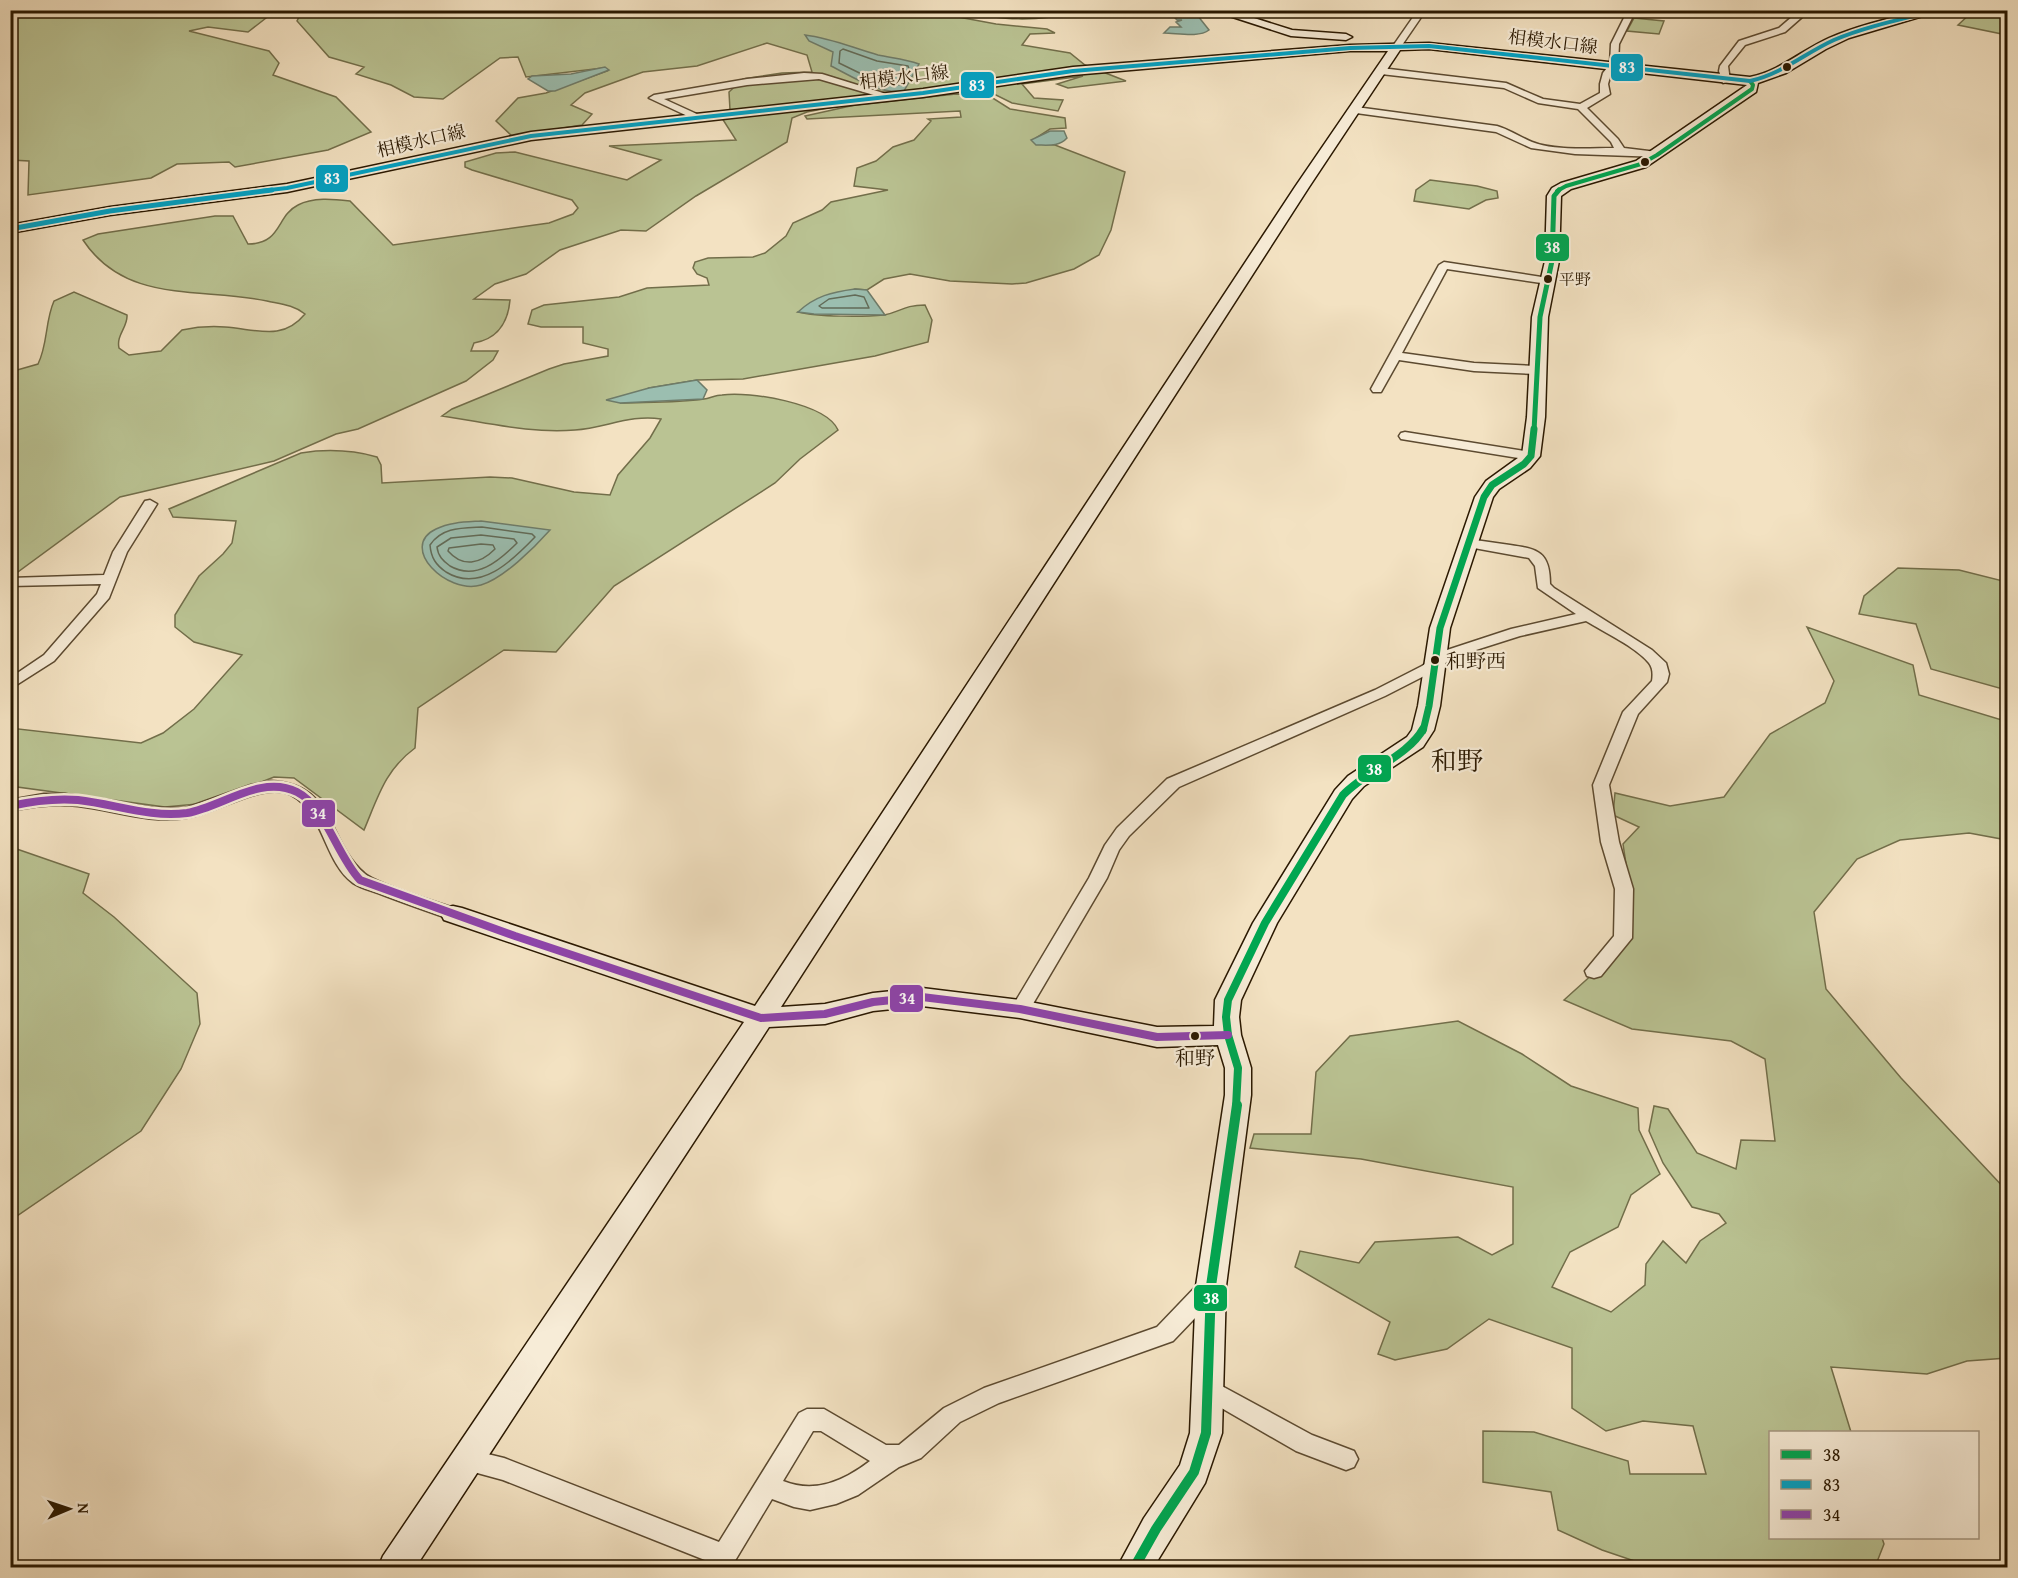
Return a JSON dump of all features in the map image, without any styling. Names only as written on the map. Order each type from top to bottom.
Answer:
[{"type":"main road","points":[[395,1568],[761,1018],[1302,186],[1399,44],[1291,33],[1216,10]]},
{"type":"main road","name":"相模水口線","points":[[10,229],[100,213],[287,188],[531,136],[891,96],[1072,70],[1399,44],[1446,47],[1726,81],[1750,81],[1768,78],[1829,42],[1851,33],[1929,11]]},
{"type":"main road","points":[[1134,1568],[1156,1529],[1194,1472],[1206,1433],[1211,1286],[1238,1095],[1238,1068],[1228,1035],[1226,1017],[1228,999],[1265,923],[1343,795],[1356,781],[1415,742],[1423,730],[1429,706],[1440,628],[1484,497],[1492,485],[1524,464],[1531,456],[1536,417],[1536,370],[1540,317],[1552,261],[1552,215],[1557,191],[1581,181],[1641,164],[1657,155],[1752,89],[1754,85],[1750,81]]},
{"type":"main road","points":[[453,914],[761,1018],[825,1014],[873,1002],[922,998],[1020,1009],[1157,1037],[1228,1035]]},
{"type":"street","points":[[1399,44],[1422,10]]},
{"type":"street","points":[[1581,107],[1605,94],[1604,84],[1616,56],[1615,44],[1632,10]]},
{"type":"street","points":[[1726,81],[1724,66],[1742,43],[1782,30],[1806,10]]},
{"type":"street","points":[[1381,71],[1506,86],[1542,101],[1581,107],[1615,141],[1620,151]]},
{"type":"street","points":[[696,117],[654,98],[747,82],[804,76],[819,76],[891,96]]},
{"type":"street","points":[[1356,110],[1497,129],[1510,133],[1531,145],[1575,151],[1620,151],[1657,155]]},
{"type":"street","points":[[1377,389],[1444,265],[1548,281]]},
{"type":"street","points":[[1395,356],[1474,368],[1536,370]]},
{"type":"street","points":[[1405,436],[1531,456]]},
{"type":"street","points":[[10,685],[49,658],[104,595],[120,552],[150,504]]},
{"type":"street","points":[[1468,543],[1529,552],[1538,556],[1543,564],[1543,585],[1549,591],[1647,653],[1658,663],[1661,674],[1659,682],[1631,712],[1601,785],[1610,842],[1624,889],[1623,938],[1594,971]]},
{"type":"street","points":[[10,582],[110,579]]},
{"type":"street","points":[[1020,1009],[1098,878],[1111,849],[1123,832],[1173,783],[1380,693],[1449,654],[1516,632],[1588,616]]},
{"type":"street","points":[[10,806],[42,800],[67,799],[156,815],[186,814],[210,809],[270,785],[283,786],[299,793],[312,805],[348,870],[360,880],[453,914]]},
{"type":"street","points":[[467,1460],[504,1469],[724,1556],[807,1420],[824,1420],[883,1456],[900,1456],[913,1450],[952,1415],[992,1395],[1165,1334],[1211,1286]]},
{"type":"street","points":[[1207,1388],[1304,1443],[1346,1459]]},
{"type":"street","points":[[767,1486],[800,1498],[815,1498],[855,1486],[894,1456]]},
{"type":"green space","points":[[11,10],[275,11],[248,32],[208,27],[189,31],[269,51],[279,63],[273,75],[336,97],[371,132],[328,150],[235,167],[229,162],[177,164],[151,178],[28,195],[29,161],[11,160]]},
{"type":"green space","points":[[1982,10],[2007,11],[2007,35],[1958,25],[1971,13]]},
{"type":"green space","points":[[302,11],[945,11],[942,14],[996,24],[1047,29],[1055,33],[1030,34],[1022,45],[1070,53],[1085,65],[1126,81],[1068,88],[1057,84],[1083,76],[1022,84],[1034,98],[1063,100],[1058,111],[1012,103],[988,91],[957,91],[832,102],[833,107],[807,112],[792,118],[787,142],[696,196],[646,231],[621,230],[560,250],[526,274],[495,284],[474,299],[510,300],[507,316],[500,329],[489,338],[474,343],[471,351],[498,351],[493,360],[466,381],[358,429],[336,434],[274,461],[120,497],[11,577],[10,372],[38,364],[54,301],[74,292],[127,315],[120,335],[119,348],[129,355],[161,351],[182,330],[214,327],[278,331],[296,323],[305,314],[292,307],[267,301],[166,290],[143,284],[121,275],[101,261],[83,240],[98,234],[215,216],[233,216],[248,244],[259,243],[273,235],[291,210],[298,205],[323,199],[350,201],[393,245],[549,223],[573,214],[578,208],[572,200],[472,170],[465,167],[465,162],[496,153],[515,152],[627,180],[661,160],[609,146],[736,140],[720,115],[791,105],[730,110],[729,92],[743,79],[782,73],[812,72],[807,55],[767,43],[697,66],[643,72],[585,93],[571,105],[592,114],[582,125],[512,136],[496,121],[518,98],[546,93],[607,71],[603,68],[526,77],[518,57],[500,58],[443,99],[414,97],[391,85],[356,74],[364,67],[329,57],[297,21]]},
{"type":"green space","points":[[955,11],[1082,11],[1019,19]]},
{"type":"green space","points":[[1634,18],[1664,21],[1659,34],[1627,31]]},
{"type":"green space","points":[[956,94],[988,95],[1010,109],[1065,118],[1066,128],[1050,129],[1036,138],[1041,144],[1055,145],[1125,172],[1111,230],[1099,255],[1074,269],[1026,283],[950,281],[910,274],[884,279],[867,290],[855,289],[798,312],[828,316],[875,316],[912,306],[925,305],[932,320],[928,342],[875,356],[743,379],[697,380],[649,388],[620,403],[683,401],[734,394],[767,397],[803,406],[819,413],[831,421],[838,430],[800,459],[775,483],[614,586],[556,652],[504,650],[418,708],[415,748],[396,765],[389,775],[364,830],[294,778],[274,777],[208,803],[165,807],[10,786],[10,728],[141,743],[163,733],[194,709],[242,655],[194,642],[175,627],[175,615],[199,576],[232,543],[236,521],[173,517],[169,509],[301,453],[320,451],[349,452],[377,457],[381,465],[382,483],[490,477],[512,478],[574,492],[610,495],[618,475],[650,438],[661,419],[639,418],[586,429],[558,431],[525,429],[442,416],[452,409],[549,369],[608,356],[608,349],[583,343],[583,327],[541,327],[528,324],[532,310],[544,305],[619,297],[647,288],[709,285],[707,278],[697,274],[693,268],[695,262],[708,258],[753,257],[765,253],[786,236],[793,223],[822,210],[831,202],[888,190],[854,186],[857,168],[876,161],[893,147],[914,140],[931,121],[928,119],[961,117],[960,111],[807,119],[805,116],[855,105]]},
{"type":"green space","points":[[1430,180],[1497,191],[1498,198],[1486,200],[1469,209],[1414,201],[1416,190]]},
{"type":"green space","points":[[1898,568],[1959,570],[2007,582],[2007,840],[1969,833],[1900,840],[1857,859],[1814,912],[1826,989],[1901,1078],[2007,1191],[2007,1358],[1967,1361],[1927,1374],[1831,1367],[1851,1431],[1769,1431],[1769,1539],[1882,1539],[1884,1544],[1875,1567],[1652,1567],[1602,1550],[1558,1530],[1551,1492],[1483,1482],[1483,1431],[1534,1432],[1628,1461],[1630,1474],[1706,1474],[1693,1426],[1643,1421],[1606,1431],[1572,1408],[1572,1348],[1489,1319],[1447,1349],[1395,1360],[1378,1354],[1390,1322],[1295,1267],[1300,1251],[1359,1263],[1375,1242],[1458,1237],[1492,1255],[1513,1244],[1513,1187],[1361,1159],[1250,1148],[1254,1134],[1311,1134],[1316,1072],[1350,1036],[1458,1021],[1522,1054],[1571,1086],[1638,1108],[1639,1130],[1660,1174],[1631,1195],[1618,1227],[1570,1252],[1552,1287],[1611,1312],[1645,1285],[1646,1264],[1663,1241],[1686,1263],[1700,1241],[1726,1223],[1719,1214],[1692,1207],[1663,1163],[1649,1131],[1654,1106],[1668,1109],[1697,1153],[1736,1169],[1741,1140],[1775,1141],[1765,1059],[1731,1041],[1632,1029],[1564,1000],[1626,944],[1631,897],[1623,844],[1639,827],[1613,815],[1615,793],[1670,806],[1724,797],[1770,734],[1825,703],[1834,681],[1807,627],[1913,665],[1919,695],[2005,721],[2003,689],[1931,669],[1916,624],[1859,614],[1864,596]]},
{"type":"green space","points":[[11,847],[89,874],[83,893],[114,917],[197,993],[200,1024],[181,1069],[141,1131],[11,1220]]},
{"type":"water","points":[[1157,11],[1194,11],[1209,30],[1194,34],[1164,33],[1170,27],[1181,27],[1176,22],[1182,20],[1175,18],[1179,17]]},
{"type":"water","points":[[805,35],[919,64],[904,91],[895,92],[876,88],[831,66],[833,52],[809,41]]},
{"type":"water","points":[[605,67],[609,70],[555,91],[548,91],[528,79],[532,76],[571,74]]},
{"type":"water","points":[[1050,131],[1064,131],[1067,138],[1060,143],[1049,145],[1036,145],[1031,140]]},
{"type":"water","points":[[855,289],[867,290],[885,315],[798,312],[824,296]]},
{"type":"water","points":[[697,380],[707,390],[703,399],[620,403],[606,400],[649,388]]},
{"type":"water","points":[[481,521],[550,530],[509,569],[490,582],[481,585],[468,586],[454,583],[432,568],[422,547],[426,537],[436,529],[447,525]]},
{"type":"transit line","name":"83","points":[[10,229],[110,211],[287,188],[531,136],[923,93],[1073,71],[1350,48],[1429,46],[1750,81],[1772,75],[1822,46],[1858,31],[1938,10]]},
{"type":"transit line","name":"38","points":[[1134,1568],[1156,1529],[1194,1472],[1206,1433],[1211,1286],[1238,1095],[1238,1068],[1228,1035],[1226,1017],[1228,1000],[1265,923],[1343,795],[1356,781],[1415,742],[1423,730],[1429,706],[1440,628],[1484,497],[1492,485],[1524,464],[1531,456],[1536,417],[1540,317],[1552,261],[1554,196],[1557,191],[1566,186],[1641,164],[1657,155],[1752,89],[1753,85],[1750,81]]},
{"type":"transit line","name":"34","points":[[10,806],[65,799],[154,814],[186,813],[257,789],[271,786],[284,787],[298,792],[308,800],[343,859],[360,880],[515,936],[761,1018],[825,1014],[873,1002],[922,997],[1020,1009],[1157,1037],[1228,1035]]},
{"type":"place","name":"平野","points":[[1548,279]]},
{"type":"place","name":"和野西","points":[[1435,660]]},
{"type":"place","name":"和野","points":[[1195,1036]]},
{"type":"district","name":"和野","points":[[1457,761]]}]
